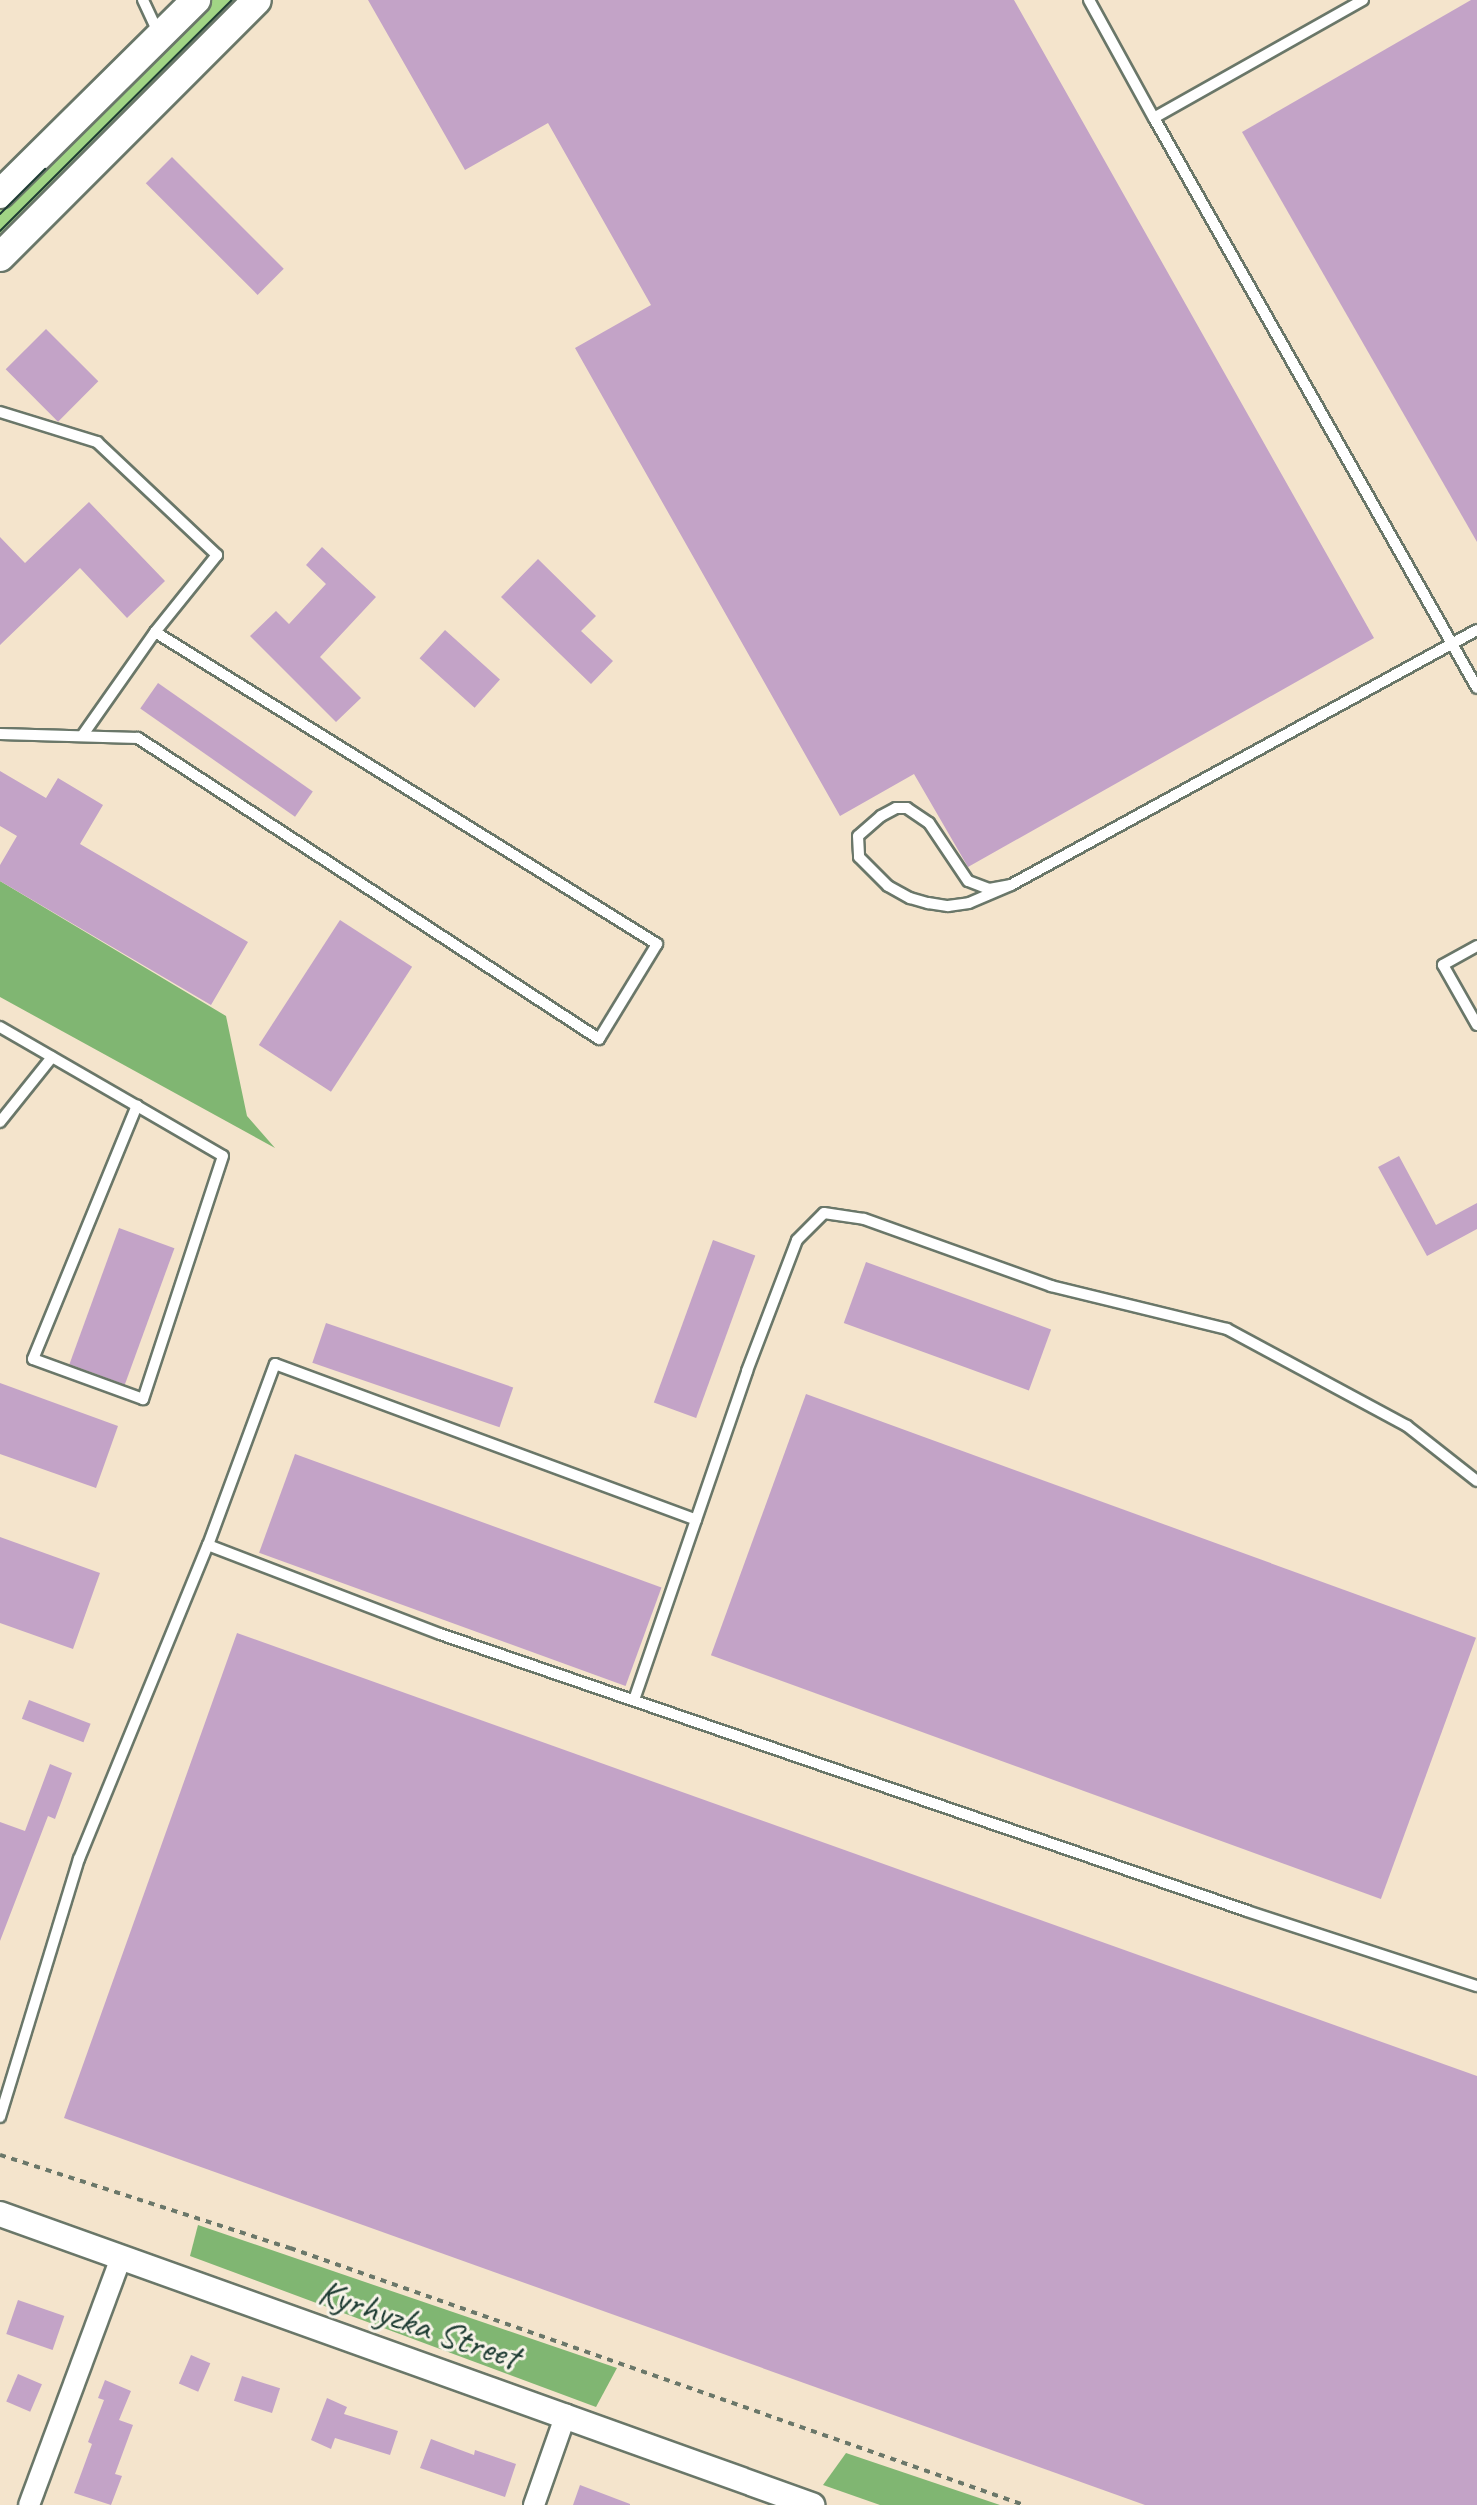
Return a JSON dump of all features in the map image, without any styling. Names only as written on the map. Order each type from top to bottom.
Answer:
[{"type":"main road","points":[[0,194],[196,0]]},
{"type":"main road","points":[[0,257],[257,0]]},
{"type":"street","name":"Kyrhyzka Street","points":[[0,2214],[566,2414],[812,2505]]},
{"type":"street","points":[[29,2505],[121,2257]]},
{"type":"street","points":[[534,2505],[566,2414]]},
{"type":"lane","points":[[143,0],[160,35]]},
{"type":"lane","points":[[1089,0],[1477,688]]},
{"type":"lane","points":[[1154,118],[1363,0]]},
{"type":"lane","points":[[0,412],[97,442],[217,555],[155,632],[82,736]]},
{"type":"lane","points":[[1011,885],[989,889],[968,881],[929,823],[907,808],[896,808],[881,816],[858,836],[859,857],[869,870],[910,898],[948,906],[978,900],[1011,885],[1477,630]]},
{"type":"lane","points":[[0,734],[138,738],[599,1039],[657,944],[155,632]]},
{"type":"lane","points":[[1477,946],[1443,965],[1477,1025]]},
{"type":"lane","points":[[0,1027],[137,1106],[223,1156],[143,1399],[33,1359],[137,1106]]},
{"type":"lane","points":[[0,1122],[52,1057]]},
{"type":"lane","points":[[634,1700],[797,1240],[824,1213],[864,1219],[1051,1286],[1227,1329],[1407,1426],[1477,1481]]},
{"type":"lane","points":[[0,2117],[79,1859],[208,1545],[275,1364],[696,1520]]},
{"type":"lane","points":[[208,1545],[440,1634],[1247,1911],[1477,1986]]},
{"type":"path","points":[[0,2155],[290,2248],[1024,2505]]},
{"type":"green space","points":[[210,0],[244,0],[0,241],[0,207]]},
{"type":"green space","points":[[0,881],[226,1016],[247,1116],[275,1148],[0,997]]},
{"type":"green space","points":[[198,2225],[617,2368],[596,2407],[190,2256]]},
{"type":"green space","points":[[846,2453],[1000,2505],[880,2505],[823,2485]]},
{"type":"building","points":[[368,0],[1014,0],[1374,638],[968,867],[914,774],[840,816],[575,348],[651,305],[548,123],[465,170]]},
{"type":"building","points":[[1471,0],[1477,0],[1477,542],[1242,132]]},
{"type":"building","points":[[172,157],[284,269],[258,295],[146,183]]},
{"type":"building","points":[[46,329],[98,381],[58,422],[6,369]]},
{"type":"building","points":[[89,502],[165,581],[127,618],[80,568],[0,645],[0,537],[25,563]]},
{"type":"building","points":[[322,547],[376,597],[320,657],[361,698],[336,722],[250,636],[276,611],[289,624],[326,584],[306,565]]},
{"type":"building","points":[[538,559],[596,616],[581,631],[613,661],[591,684],[501,597]]},
{"type":"building","points":[[445,630],[500,680],[475,708],[420,658]]},
{"type":"building","points":[[158,683],[313,791],[295,817],[140,708]]},
{"type":"building","points":[[0,771],[46,798],[58,778],[103,805],[80,844],[248,942],[211,1005],[0,881],[0,865],[17,836],[0,826]]},
{"type":"building","points":[[340,920],[412,967],[331,1092],[259,1045]]},
{"type":"building","points":[[1399,1156],[1436,1225],[1477,1203],[1477,1229],[1427,1256],[1378,1167]]},
{"type":"building","points":[[119,1228],[174,1248],[125,1384],[69,1364]]},
{"type":"building","points":[[713,1240],[755,1255],[696,1418],[654,1403]]},
{"type":"building","points":[[866,1262],[1051,1329],[1029,1390],[844,1323]]},
{"type":"building","points":[[326,1323],[513,1387],[500,1427],[312,1363]]},
{"type":"building","points":[[0,1383],[118,1426],[96,1488],[0,1454]]},
{"type":"building","points":[[806,1394],[1476,1638],[1381,1899],[711,1655]]},
{"type":"building","points":[[295,1454],[661,1587],[626,1686],[259,1553]]},
{"type":"building","points":[[0,1537],[100,1573],[73,1649],[0,1623]]},
{"type":"building","points":[[237,1633],[1477,2076],[1477,2505],[1145,2505],[64,2118]]},
{"type":"building","points":[[29,1700],[91,1724],[83,1742],[22,1719]]},
{"type":"building","points":[[50,1764],[72,1773],[55,1819],[48,1816],[0,1941],[0,1822],[25,1831]]},
{"type":"building","points":[[18,2300],[64,2316],[53,2350],[6,2334]]},
{"type":"building","points":[[191,2355],[210,2363],[198,2392],[179,2384]]},
{"type":"building","points":[[18,2374],[42,2384],[30,2412],[6,2402]]},
{"type":"building","points":[[242,2376],[280,2388],[272,2413],[234,2401]]},
{"type":"building","points":[[105,2380],[131,2391],[119,2420],[133,2425],[115,2474],[122,2476],[111,2505],[74,2493],[92,2444],[88,2442],[104,2400],[98,2398]]},
{"type":"building","points":[[327,2398],[347,2407],[344,2414],[398,2431],[390,2455],[335,2438],[331,2449],[311,2440]]},
{"type":"building","points":[[431,2439],[474,2455],[475,2450],[516,2464],[505,2497],[420,2468]]},
{"type":"building","points":[[580,2485],[630,2504],[630,2505],[573,2505]]},
{"type":"tram line","points":[[0,231],[232,0]]},
{"type":"tram line","points":[[0,214],[45,169]]}]
